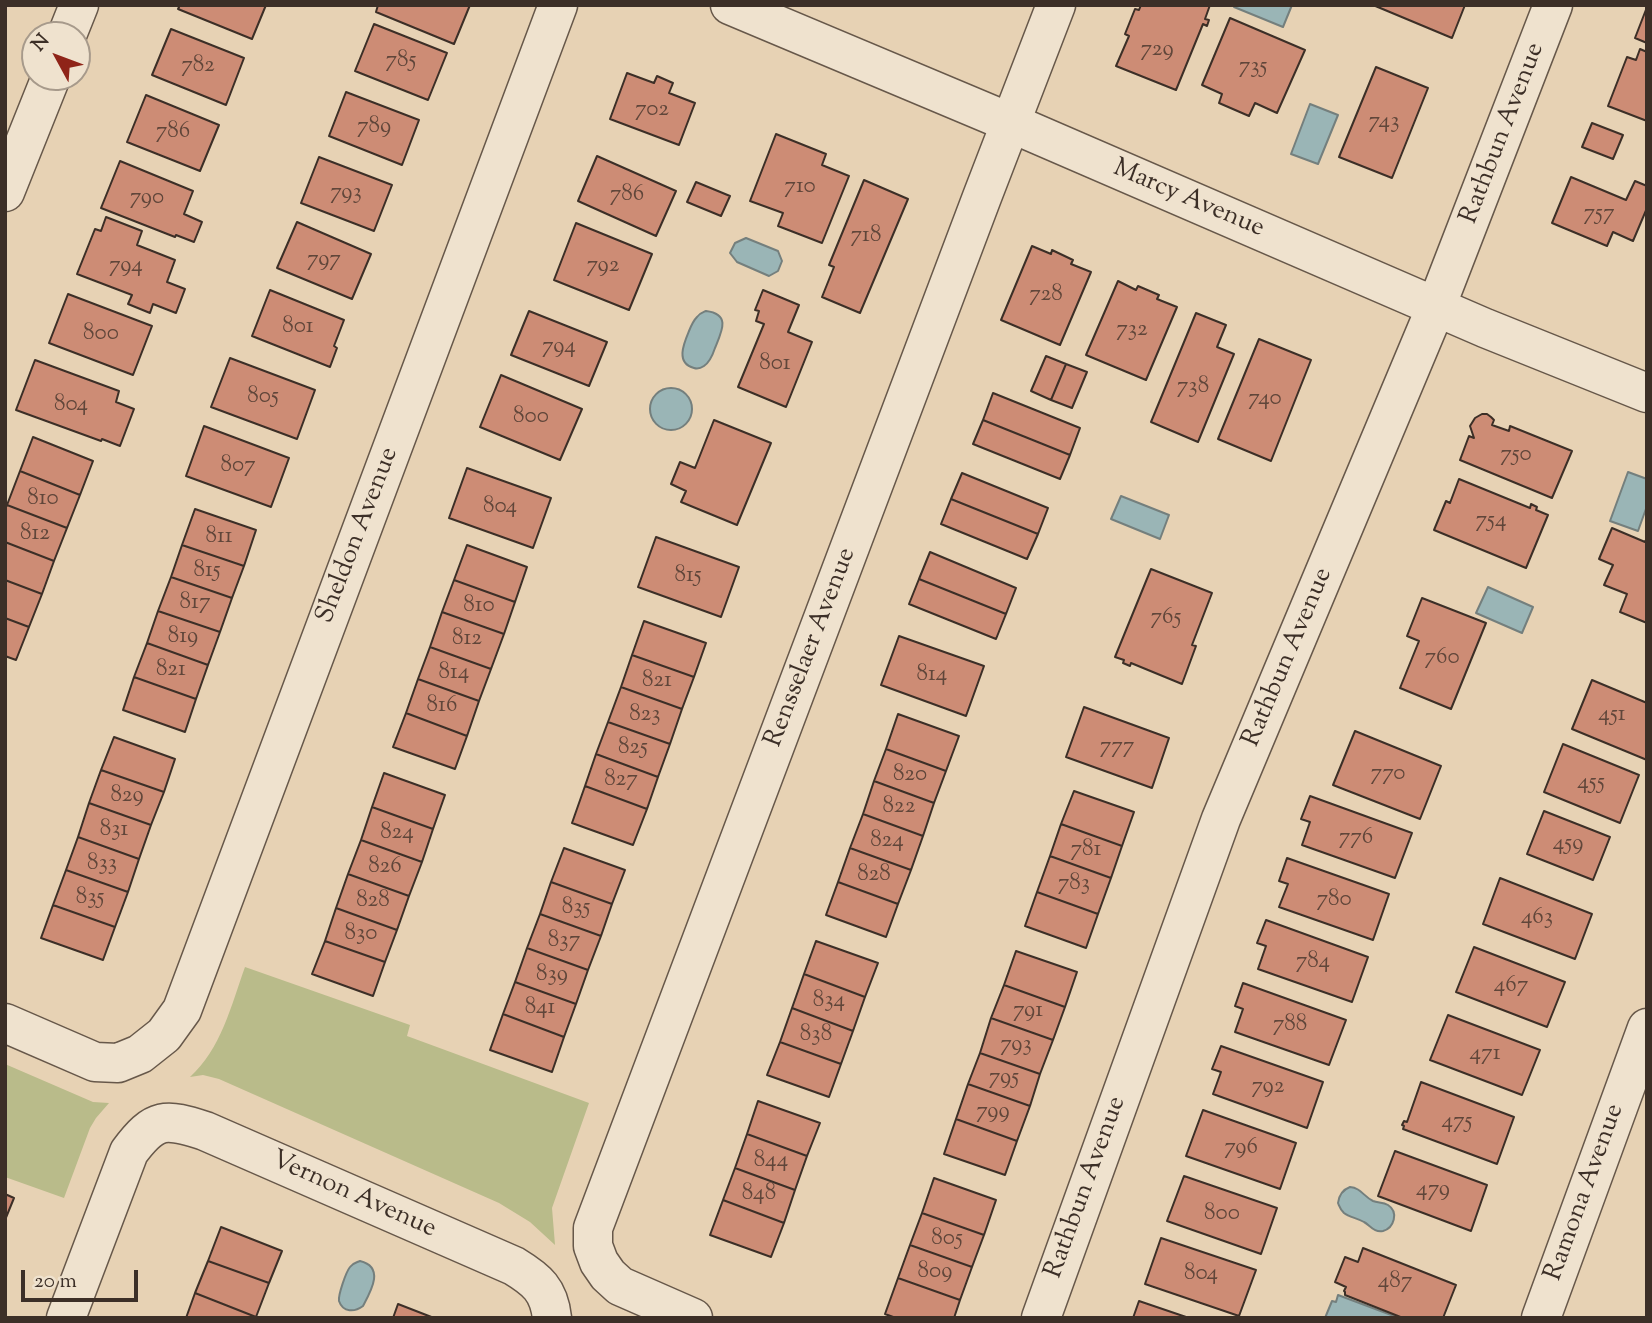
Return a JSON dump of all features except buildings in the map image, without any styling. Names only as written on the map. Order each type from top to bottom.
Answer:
[{"type":"street","name":"Sheldon Avenue","points":[[5,1023],[94,1062],[118,1063],[140,1054],[164,1035],[182,1010],[558,5]]},
{"type":"street","name":"Marcy Avenue","points":[[730,5],[1436,307],[1647,393]]},
{"type":"street","name":"Rensselaer Avenue","points":[[693,1318],[620,1286],[599,1262],[593,1246],[593,1228],[1056,5]]},
{"type":"street","name":"Rathbun Avenue","points":[[1041,1318],[1221,819],[1436,307],[1553,5]]},
{"type":"street","points":[[5,192],[45,91]]},
{"type":"street","name":"Ramona Avenue","points":[[1541,1318],[1647,1028]]},
{"type":"street","name":"Vernon Avenue","points":[[66,1318],[130,1152],[147,1130],[169,1123],[205,1131],[514,1266],[532,1277],[548,1304]]},
{"type":"green space","points":[[245,967],[410,1025],[407,1036],[589,1103],[552,1208],[555,1245],[530,1222],[499,1203],[219,1079],[203,1075],[190,1077],[201,1066],[217,1040],[230,1012]]},
{"type":"green space","points":[[5,1064],[93,1102],[109,1103],[90,1128],[64,1198],[5,1177]]},
{"type":"water","points":[[1292,5],[1283,27],[1234,7]]},
{"type":"water","points":[[1310,104],[1338,115],[1318,164],[1291,154]]},
{"type":"water","points":[[746,238],[778,251],[782,261],[778,271],[769,276],[737,262],[730,253],[735,243]]},
{"type":"water","points":[[706,311],[719,316],[722,330],[710,360],[703,367],[695,368],[684,362],[682,352],[693,322]]},
{"type":"water","points":[[671,388],[686,394],[692,409],[686,424],[671,430],[656,424],[650,409],[656,394]]},
{"type":"water","points":[[1628,472],[1647,479],[1647,506],[1638,531],[1610,521]]},
{"type":"water","points":[[1121,496],[1169,515],[1160,539],[1111,519]]},
{"type":"water","points":[[1488,587],[1533,607],[1522,633],[1476,613]]},
{"type":"water","points":[[1350,1187],[1391,1208],[1394,1219],[1390,1227],[1377,1231],[1344,1213],[1338,1200],[1343,1191]]},
{"type":"water","points":[[360,1261],[372,1268],[374,1280],[363,1306],[350,1310],[341,1305],[340,1294],[348,1270]]},
{"type":"water","points":[[1338,1295],[1394,1318],[1325,1318],[1332,1301],[1336,1302]]}]
